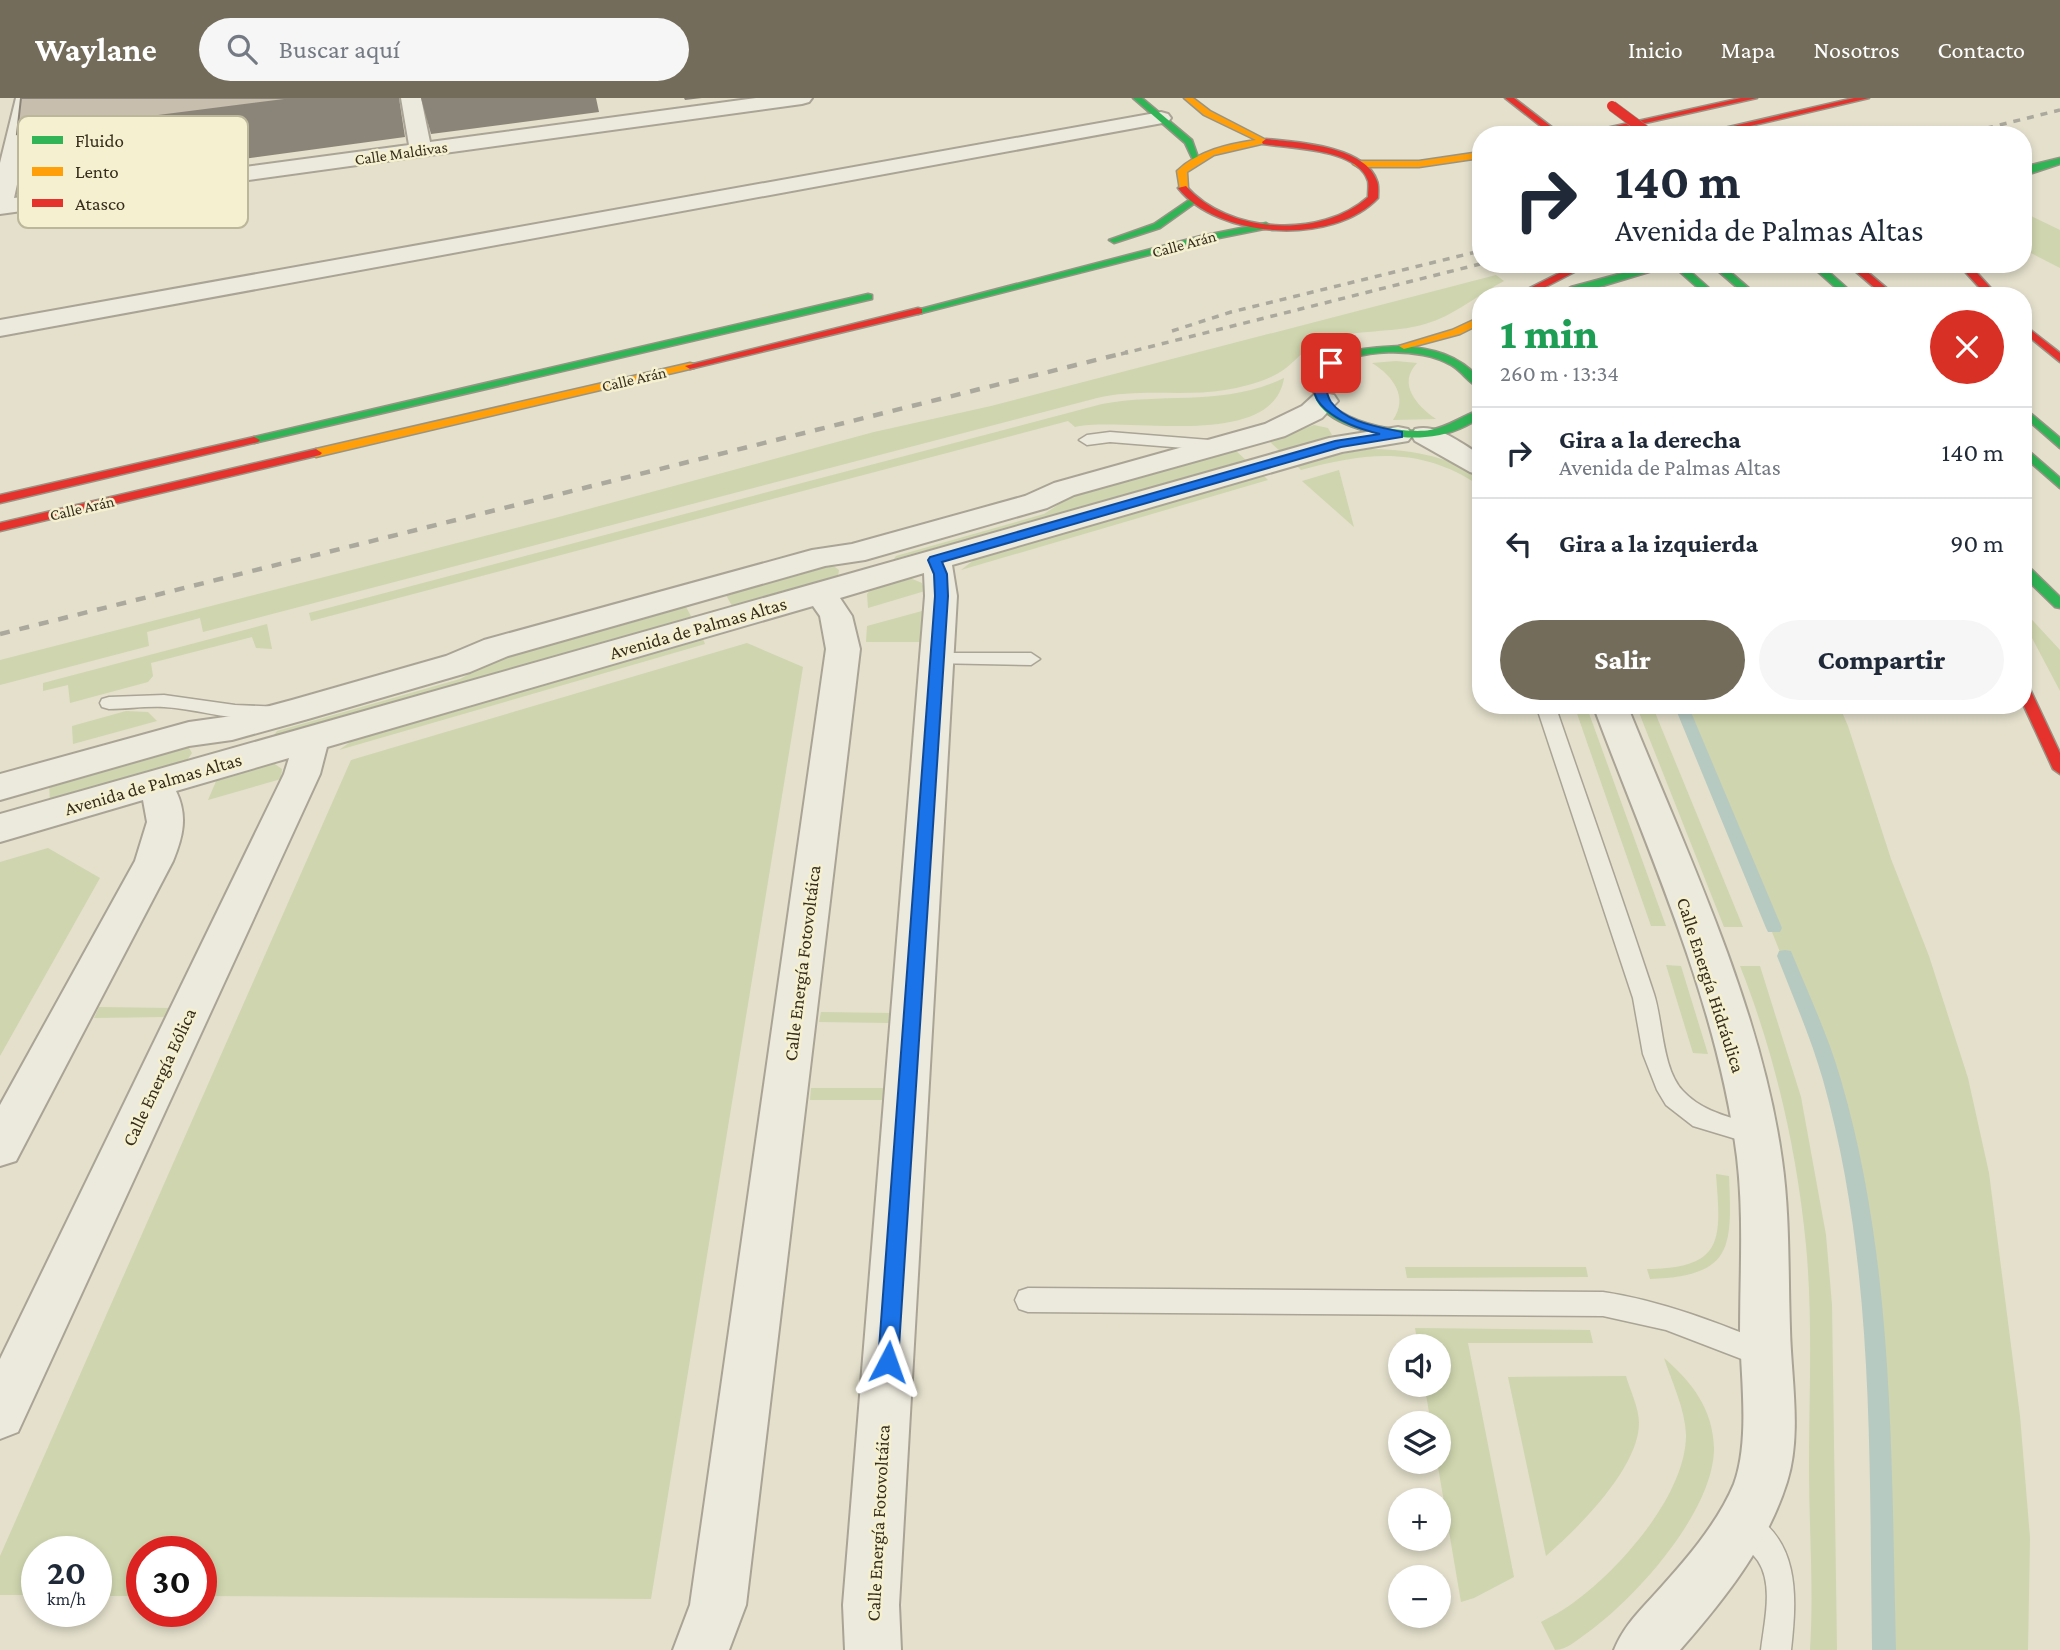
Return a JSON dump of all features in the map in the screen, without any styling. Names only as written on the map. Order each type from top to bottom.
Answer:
[{"type":"main road","points":[[1137,98],[1189,142],[1196,158]]},
{"type":"main road","points":[[1188,98],[1207,113],[1266,142]]},
{"type":"main road","points":[[1497,98],[1537,126]]},
{"type":"main road","points":[[1509,98],[1537,126]]},
{"type":"main road","points":[[1621,126],[1753,98]]},
{"type":"main road","points":[[1739,126],[1866,98]]},
{"type":"main road","points":[[1607,102],[1639,126]]},
{"type":"main road","points":[[1372,200],[1376,188],[1371,175],[1358,164],[1333,152],[1311,147],[1266,142],[1226,146],[1196,158],[1182,171],[1181,186],[1192,201],[1223,216],[1266,226],[1312,225],[1350,216],[1372,200],[1395,194]]},
{"type":"main road","points":[[2032,154],[2060,147]]},
{"type":"main road","points":[[1358,164],[1402,167],[1445,163],[1472,157]]},
{"type":"main road","points":[[2032,169],[2054,162]]},
{"type":"main road","name":"Calle Arán","points":[[1093,245],[1157,226],[1192,201]]},
{"type":"main road","name":"Calle Arán","points":[[0,527],[836,332],[1204,238],[1266,226]]},
{"type":"main road","points":[[1538,287],[1568,273]]},
{"type":"main road","points":[[1582,287],[1635,273]]},
{"type":"main road","points":[[1686,273],[1703,287]]},
{"type":"main road","points":[[1707,273],[1724,287]]},
{"type":"main road","points":[[1726,273],[1742,287]]},
{"type":"main road","points":[[1825,273],[1842,287]]},
{"type":"main road","points":[[1863,273],[1880,287]]},
{"type":"main road","points":[[1971,273],[1985,287]]},
{"type":"main road","name":"Calle Arán","points":[[0,499],[890,292]]},
{"type":"main road","points":[[1472,324],[1456,332],[1393,348],[1357,352],[1331,363],[1318,381],[1324,401],[1333,411],[1361,426],[1411,435],[1459,428],[1472,419]]},
{"type":"main road","points":[[2032,335],[2060,359]]},
{"type":"main road","points":[[1393,348],[1452,361],[1472,375]]},
{"type":"main road","points":[[2032,418],[2060,444]]},
{"type":"main road","points":[[2032,458],[2060,484]]},
{"type":"main road","points":[[2032,578],[2060,604]]},
{"type":"main road","points":[[2032,708],[2060,769]]},
{"type":"street","points":[[22,116],[26,98]]},
{"type":"street","points":[[411,98],[421,150]]},
{"type":"street","name":"Calle Maldivas","points":[[248,173],[788,99]]},
{"type":"street","points":[[0,328],[1161,118]]},
{"type":"street","points":[[0,207],[18,132]]},
{"type":"street","name":"Calle Maldivas","points":[[0,207],[18,205]]},
{"type":"street","name":"Avenida de Palmas Altas","points":[[839,585],[1064,489],[1222,446],[1289,424],[1324,401]]},
{"type":"street","points":[[1411,435],[1472,462]]},
{"type":"street","name":"Avenida de Palmas Altas","points":[[0,787],[189,734],[232,728],[303,725],[935,560],[1339,443],[1411,435]]},
{"type":"street","name":"Avenida de Palmas Altas","points":[[201,770],[303,725],[496,648],[823,557],[839,585]]},
{"type":"street","name":"Calle Energía Fotovoltáica","points":[[873,1650],[871,1605],[937,659],[941,588],[935,560]]},
{"type":"street","name":"Calle Energía Fotovoltáica","points":[[701,1650],[718,1605],[844,649],[839,585]]},
{"type":"street","name":"Calle Energía Hidráulica","points":[[1613,714],[1726,1016],[1756,1135],[1763,1194],[1767,1414],[1761,1479],[1740,1523],[1683,1606],[1642,1650]]},
{"type":"street","name":"Calle Energía Eólica","points":[[0,1414],[302,774],[307,761],[303,725]]},
{"type":"street","points":[[0,1147],[154,861],[165,832],[160,796],[180,789],[201,770],[227,753],[233,745],[232,728]]},
{"type":"street","name":"Avenida de Palmas Altas","points":[[0,828],[160,796]]},
{"type":"lane","points":[[1087,440],[1110,437],[1222,446]]},
{"type":"lane","points":[[937,659],[1031,659]]},
{"type":"lane","points":[[109,704],[144,700],[235,711],[303,725]]},
{"type":"lane","points":[[1548,714],[1644,999],[1655,1054],[1665,1083],[1686,1109],[1704,1119],[1756,1135]]},
{"type":"lane","points":[[1028,1300],[1603,1304],[1636,1308],[1684,1322],[1765,1356]]},
{"type":"lane","points":[[1740,1523],[1762,1539],[1776,1560],[1782,1592],[1776,1650]]},
{"type":"green space","points":[[2032,216],[2060,230],[2060,268],[2032,254]]},
{"type":"green space","points":[[1496,275],[1504,281],[1494,287],[1472,287],[1472,301],[1436,320],[1412,327],[1349,334],[1324,341],[1307,350],[1280,372],[1249,385],[1209,392],[1129,394],[1097,398],[203,632],[200,618],[147,632],[149,646],[0,685],[0,660],[555,518],[874,432],[991,406]]},
{"type":"green space","points":[[1372,363],[1417,363],[1411,371],[1409,387],[1416,401],[1436,419],[1393,420],[1398,411],[1399,395],[1392,381]]},
{"type":"green space","points":[[1284,378],[1274,401],[1254,415],[1226,423],[1194,426],[1075,427],[1068,421],[311,621],[309,613],[1102,404],[1239,393]]},
{"type":"green space","points":[[1314,425],[1328,428],[1332,435],[1281,452],[1269,441]]},
{"type":"green space","points":[[1366,449],[1396,450],[1453,463],[1472,472],[1472,481],[1436,464],[1393,456],[1349,459],[1301,470],[1295,464]]},
{"type":"green space","points":[[1235,450],[1248,462],[894,559],[896,556],[1044,514],[1073,495]]},
{"type":"green space","points":[[1339,470],[1354,527],[1302,481]]},
{"type":"green space","points":[[1262,474],[1268,480],[961,570],[979,556]]},
{"type":"green space","points":[[823,566],[835,567],[839,570],[838,576],[733,608],[725,593]]},
{"type":"green space","points":[[910,578],[922,583],[925,591],[868,608],[867,594],[872,588]]},
{"type":"green space","points":[[685,605],[693,620],[275,738],[273,736],[277,731],[460,679],[502,656]]},
{"type":"green space","points":[[922,611],[920,642],[866,642],[867,626]]},
{"type":"green space","points":[[2032,620],[2060,650],[2060,691],[2032,638]]},
{"type":"green space","points":[[267,624],[272,649],[256,648],[252,637],[151,663],[153,676],[148,682],[70,703],[68,685],[43,691],[43,683]]},
{"type":"green space","points":[[702,636],[705,644],[339,750],[356,738]]},
{"type":"green space","points":[[747,643],[803,667],[651,1599],[217,1596],[217,1536],[126,1536],[126,1596],[112,1596],[112,1536],[21,1536],[21,1595],[0,1595],[0,1556],[351,760]]},
{"type":"green space","points":[[126,711],[148,712],[157,721],[73,744],[72,726]]},
{"type":"green space","points":[[1577,714],[1589,714],[1666,926],[1651,926]]},
{"type":"green space","points":[[1640,714],[1656,714],[1743,927],[1724,927]]},
{"type":"green space","points":[[1688,714],[1843,714],[1848,726],[1891,859],[1929,956],[1968,1078],[1989,1173],[2020,1416],[2030,1538],[2028,1650],[1893,1650],[1883,1367],[1867,1211],[1853,1145],[1834,1080],[1788,953],[1780,952],[1770,927],[1778,927]]},
{"type":"green space","points":[[183,747],[189,748],[192,753],[185,763],[50,803],[49,783]]},
{"type":"green space","points":[[272,762],[282,769],[281,779],[208,800],[217,779]]},
{"type":"green space","points":[[48,848],[100,878],[0,1056],[0,862]]},
{"type":"green space","points":[[1666,965],[1681,966],[1708,1054],[1693,1053]]},
{"type":"green space","points":[[1740,966],[1760,966],[1801,1097],[1826,1235],[1832,1305],[1837,1650],[1810,1650],[1810,1329],[1806,1245],[1797,1174],[1774,1068]]},
{"type":"green space","points":[[99,1007],[170,1008],[165,1017],[94,1018]]},
{"type":"green space","points":[[821,1012],[890,1013],[889,1023],[819,1022]]},
{"type":"green space","points":[[811,1088],[884,1088],[883,1100],[810,1100]]},
{"type":"green space","points":[[1716,1174],[1729,1176],[1730,1222],[1722,1253],[1712,1264],[1698,1272],[1650,1279],[1647,1269],[1691,1263],[1704,1256],[1713,1246],[1718,1216]]},
{"type":"green space","points":[[1405,1267],[1586,1267],[1588,1277],[1407,1278]]},
{"type":"green space","points":[[1415,1328],[1590,1330],[1593,1343],[1468,1343],[1514,1577],[1461,1602],[1451,1543],[1451,1488],[1442,1488],[1439,1474],[1451,1474],[1451,1411],[1429,1411],[1426,1397],[1451,1397],[1451,1334],[1416,1334]]},
{"type":"green space","points":[[1664,1358],[1692,1387],[1710,1421],[1714,1448],[1711,1473],[1687,1525],[1649,1576],[1607,1618],[1576,1641],[1555,1650],[1541,1622],[1569,1606],[1610,1571],[1647,1529],[1675,1481],[1683,1457],[1686,1434],[1681,1405]]},
{"type":"green space","points":[[1626,1376],[1639,1417],[1636,1440],[1629,1459],[1604,1496],[1546,1556],[1508,1377]]},
{"type":"building","points":[[21,98],[300,98],[158,116],[19,116]]},
{"type":"waterway","points":[[1685,714],[1774,928]]},
{"type":"waterway","points":[[1785,956],[1832,1080],[1850,1150],[1862,1220],[1871,1292],[1880,1435],[1884,1650]]},
{"type":"railway","points":[[1995,126],[2060,110]]},
{"type":"railway","points":[[1172,331],[1231,312],[1472,253]]},
{"type":"railway","points":[[1121,354],[1472,266]]},
{"type":"railway","points":[[0,634],[1128,352]]},
{"type":"traffic: fast","points":[[1137,98],[1189,142],[1196,158]]},
{"type":"traffic: fast","points":[[2032,168],[2060,161]]},
{"type":"traffic: fast","points":[[2032,170],[2047,164]]},
{"type":"traffic: fast","points":[[1114,240],[1157,226],[1192,201]]},
{"type":"traffic: fast","points":[[918,311],[1204,238],[1266,226]]},
{"type":"traffic: fast","points":[[1582,287],[1635,273]]},
{"type":"traffic: fast","points":[[1686,273],[1703,287]]},
{"type":"traffic: fast","points":[[1726,273],[1742,287]]},
{"type":"traffic: fast","points":[[1824,273],[1841,287]]},
{"type":"traffic: fast","points":[[254,440],[868,297]]},
{"type":"traffic: fast","points":[[1472,376],[1454,361],[1437,355],[1401,349],[1383,350],[1348,356],[1330,363],[1319,376],[1318,392],[1325,405],[1339,416],[1375,430],[1426,434],[1461,424],[1472,418]]},
{"type":"traffic: fast","points":[[2032,418],[2060,444]]},
{"type":"traffic: fast","points":[[2032,458],[2060,484]]},
{"type":"traffic: fast","points":[[2032,578],[2060,604]]},
{"type":"traffic: slow","points":[[1188,98],[1207,113],[1266,142]]},
{"type":"traffic: slow","points":[[1183,188],[1182,171],[1201,158],[1232,147],[1266,142]]},
{"type":"traffic: slow","points":[[1358,164],[1419,164],[1472,156]]},
{"type":"traffic: slow","points":[[1404,346],[1456,332],[1472,324]]},
{"type":"traffic: slow","points":[[316,453],[690,366]]},
{"type":"traffic: jam","points":[[1509,98],[1546,126]]},
{"type":"traffic: jam","points":[[1621,126],[1753,98]]},
{"type":"traffic: jam","points":[[1738,126],[1865,98]]},
{"type":"traffic: jam","points":[[1612,106],[1639,126]]},
{"type":"traffic: jam","points":[[1183,188],[1198,203],[1217,215],[1234,221],[1276,227],[1321,224],[1342,218],[1360,210],[1373,198],[1373,182],[1366,169],[1352,160],[1316,148],[1266,142]]},
{"type":"traffic: jam","points":[[1538,287],[1567,273]]},
{"type":"traffic: jam","points":[[1863,273],[1880,287]]},
{"type":"traffic: jam","points":[[1971,273],[1985,287]]},
{"type":"traffic: jam","points":[[690,366],[918,311]]},
{"type":"traffic: jam","points":[[2032,335],[2060,359]]},
{"type":"traffic: jam","points":[[0,499],[254,440]]},
{"type":"traffic: jam","points":[[0,527],[316,453]]},
{"type":"traffic: jam","points":[[2032,708],[2060,769]]},
{"type":"route","points":[[888,1362],[941,596],[940,574],[935,560],[1339,443],[1398,435],[1361,426],[1333,411],[1324,401],[1318,381],[1331,363]]}]
